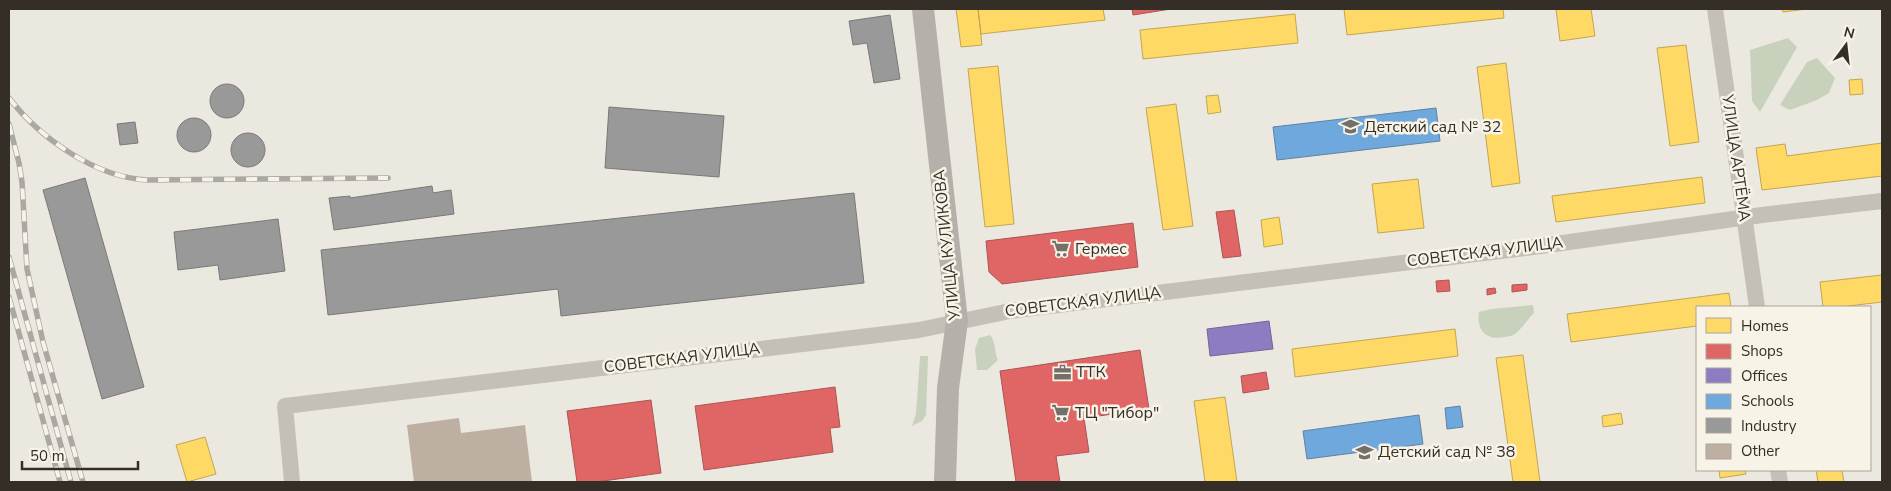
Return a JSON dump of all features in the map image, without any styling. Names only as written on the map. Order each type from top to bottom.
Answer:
[{"type":"main road","name":"УЛИЦА КУЛИКОВА","points":[[923,9],[956,321],[948,388],[945,482]]},
{"type":"street","name":"УЛИЦА АРТЁМА","points":[[1715,9],[1757,306]]},
{"type":"street","name":"СОВЕТСКАЯ УЛИЦА","points":[[292,482],[285,406],[919,330],[956,321],[1020,310],[1531,247],[1882,201]]},
{"type":"green space","points":[[1788,38],[1797,47],[1760,112],[1752,101],[1750,50]]},
{"type":"green space","points":[[1817,58],[1835,78],[1829,93],[1817,100],[1790,110],[1780,105],[1807,62]]},
{"type":"green space","points":[[1533,305],[1534,313],[1514,335],[1498,338],[1492,337],[1487,336],[1481,329],[1478,318],[1479,312]]},
{"type":"green space","points":[[990,335],[998,360],[987,370],[977,370],[975,349],[979,338]]},
{"type":"green space","points":[[920,356],[928,356],[926,415],[922,421],[912,426],[916,414]]},
{"type":"building: Homes","points":[[956,9],[978,9],[982,45],[961,47]]},
{"type":"building: Homes","points":[[978,9],[1103,9],[1105,20],[981,34]]},
{"type":"building: Homes","points":[[1344,9],[1503,9],[1504,18],[1347,35]]},
{"type":"building: Homes","points":[[1556,9],[1591,9],[1595,36],[1560,41]]},
{"type":"building: Homes","points":[[1782,9],[1807,9],[1783,12]]},
{"type":"building: Homes","points":[[1295,14],[1298,43],[1143,59],[1140,30]]},
{"type":"building: Homes","points":[[1686,45],[1699,142],[1670,146],[1657,48]]},
{"type":"building: Homes","points":[[1506,63],[1520,183],[1492,187],[1477,67]]},
{"type":"building: Homes","points":[[998,66],[1014,224],[985,227],[968,69]]},
{"type":"building: Homes","points":[[1862,79],[1863,94],[1850,95],[1849,80]]},
{"type":"building: Homes","points":[[1218,95],[1221,112],[1208,114],[1206,96]]},
{"type":"building: Homes","points":[[1176,104],[1193,226],[1163,230],[1146,108]]},
{"type":"building: Homes","points":[[1882,143],[1882,176],[1762,190],[1756,148],[1785,144],[1787,156]]},
{"type":"building: Homes","points":[[1702,177],[1705,203],[1556,222],[1552,196]]},
{"type":"building: Homes","points":[[1418,179],[1424,228],[1378,233],[1372,184]]},
{"type":"building: Homes","points":[[1279,217],[1283,244],[1264,247],[1261,220]]},
{"type":"building: Homes","points":[[1882,275],[1882,302],[1848,306],[1823,306],[1820,282]]},
{"type":"building: Homes","points":[[1729,293],[1731,306],[1696,306],[1696,326],[1571,342],[1567,314]]},
{"type":"building: Homes","points":[[1455,329],[1458,356],[1295,377],[1292,349]]},
{"type":"building: Homes","points":[[1523,355],[1540,482],[1513,482],[1496,358]]},
{"type":"building: Homes","points":[[1225,397],[1237,482],[1205,482],[1194,401]]},
{"type":"building: Homes","points":[[1621,413],[1623,424],[1603,427],[1602,416]]},
{"type":"building: Homes","points":[[205,437],[216,474],[187,482],[176,445]]},
{"type":"building: Homes","points":[[1719,471],[1745,471],[1746,474],[1720,478]]},
{"type":"building: Homes","points":[[1816,471],[1842,471],[1844,482],[1818,482]]},
{"type":"building: Shops","points":[[1132,9],[1171,9],[1133,15]]},
{"type":"building: Shops","points":[[1234,210],[1241,256],[1223,258],[1216,212]]},
{"type":"building: Shops","name":"Гермес","points":[[1133,223],[1138,267],[1002,284],[989,272],[986,241]]},
{"type":"building: Shops","points":[[1449,280],[1450,291],[1437,292],[1436,281]]},
{"type":"building: Shops","points":[[1527,284],[1527,290],[1512,292],[1512,285]]},
{"type":"building: Shops","points":[[1495,288],[1496,293],[1487,295],[1487,289]]},
{"type":"building: Shops","name":"ТЦ \"Тибор\"","points":[[1140,350],[1149,409],[1084,418],[1089,452],[1056,456],[1060,482],[1016,482],[1000,371]]},
{"type":"building: Shops","points":[[1266,372],[1269,389],[1243,393],[1241,376]]},
{"type":"building: Shops","points":[[835,387],[840,427],[830,428],[833,452],[704,470],[695,406]]},
{"type":"building: Shops","points":[[651,400],[661,473],[596,482],[577,482],[567,411]]},
{"type":"building: Offices","points":[[1269,321],[1273,349],[1210,356],[1207,329]]},
{"type":"building: Schools","points":[[1436,108],[1440,141],[1277,160],[1273,127]]},
{"type":"building: Schools","points":[[1460,406],[1463,427],[1447,429],[1445,408]]},
{"type":"building: Schools","points":[[1419,415],[1423,444],[1307,459],[1303,431]]},
{"type":"building: Industry","points":[[890,15],[900,79],[874,83],[867,43],[853,45],[849,21]]},
{"type":"building: Industry","points":[[227,84],[234,85],[239,89],[243,94],[243,108],[239,113],[234,117],[227,118],[220,117],[215,113],[211,108],[210,101],[211,94],[215,89],[220,85]]},
{"type":"building: Industry","points":[[609,107],[724,116],[719,177],[605,168]]},
{"type":"building: Industry","points":[[194,118],[201,119],[206,123],[210,128],[210,142],[206,147],[201,151],[194,152],[187,151],[182,147],[178,142],[177,135],[178,128],[182,123],[187,119]]},
{"type":"building: Industry","points":[[135,122],[138,143],[120,145],[117,124]]},
{"type":"building: Industry","points":[[248,133],[255,134],[260,138],[264,143],[264,157],[260,162],[255,166],[248,167],[241,166],[236,162],[232,157],[231,150],[232,143],[236,138],[241,134]]},
{"type":"building: Industry","points":[[85,178],[144,387],[102,399],[43,190]]},
{"type":"building: Industry","points":[[432,186],[433,193],[451,190],[454,214],[334,230],[329,198],[350,196],[350,198]]},
{"type":"building: Industry","points":[[854,193],[864,283],[561,316],[558,289],[328,315],[321,250]]},
{"type":"building: Industry","points":[[278,219],[285,271],[220,280],[218,265],[178,270],[174,232]]},
{"type":"building: Other","points":[[459,418],[461,433],[525,425],[532,482],[414,482],[407,425]]},
{"type":"railway","points":[[9,98],[36,127],[53,141],[89,164],[128,178],[148,180],[388,178]]},
{"type":"railway","points":[[9,124],[22,182],[27,269],[43,342],[83,482]]},
{"type":"railway","points":[[9,257],[71,482]]},
{"type":"railway","points":[[9,297],[60,482]]},
{"type":"place","name":"Детский сад № 32","points":[[1350,127]]},
{"type":"place","name":"Гермес","points":[[1061,249]]},
{"type":"place","name":"ТТК","points":[[1062,372]]},
{"type":"place","name":"ТЦ \"Тибор\"","points":[[1061,413]]},
{"type":"place","name":"Детский сад № 38","points":[[1364,452]]}]
